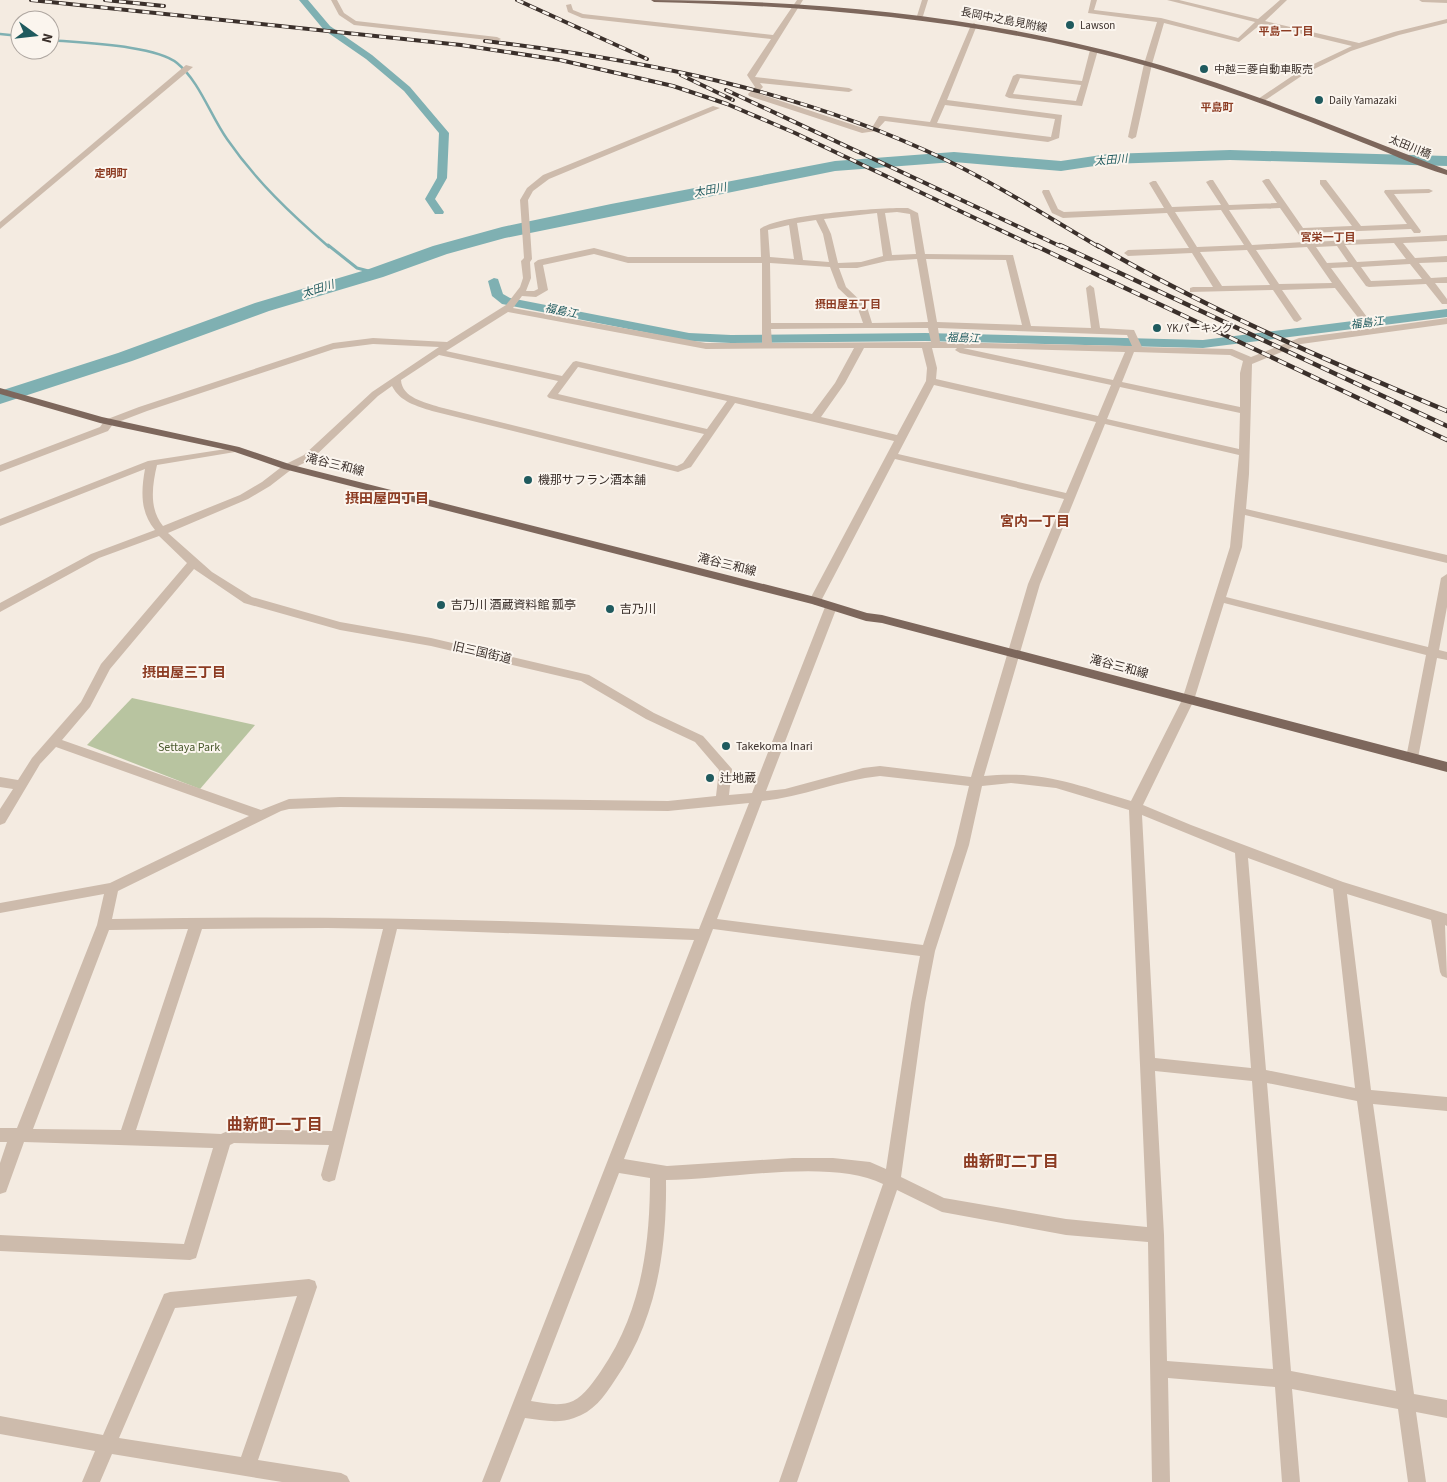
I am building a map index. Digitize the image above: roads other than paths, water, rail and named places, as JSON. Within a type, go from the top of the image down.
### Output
[{"type":"main road","name":"長岡中之島見附線","points":[[654,0],[799,2],[920,16],[974,25],[1094,50],[1148,64],[1261,100],[1366,141]]},
{"type":"main road","name":"太田川橋","points":[[1366,141],[1447,173]]},
{"type":"main road","name":"滝谷三和線","points":[[0,391],[109,422],[235,450],[288,467],[814,601],[1447,767]]},
{"type":"street","points":[[334,0],[341,14],[354,23],[497,39]]},
{"type":"street","points":[[920,16],[925,0]]},
{"type":"street","points":[[1094,0],[1090,12],[1161,20],[1239,40],[1284,0]]},
{"type":"street","points":[[1170,0],[1358,45]]},
{"type":"street","points":[[1422,0],[1447,2]]},
{"type":"street","points":[[799,2],[751,75],[759,87],[752,94],[866,131],[878,127],[882,118],[1048,140],[1055,138],[1060,118],[942,102]]},
{"type":"street","points":[[569,6],[570,11],[582,16],[777,38]]},
{"type":"street","points":[[1132,137],[1148,64],[1161,20]]},
{"type":"street","points":[[1261,100],[1293,76],[1358,45],[1404,30],[1447,21]]},
{"type":"street","points":[[934,124],[974,25]]},
{"type":"street","points":[[1084,83],[1018,76],[1010,96],[1079,104],[1094,50]]},
{"type":"street","points":[[1,224],[189,67]]},
{"type":"street","points":[[753,80],[849,90]]},
{"type":"street","points":[[0,608],[94,556],[162,531],[244,497],[266,484],[288,467],[308,457],[339,429],[359,407],[396,379],[508,308],[520,295],[527,278],[526,261],[528,259],[524,204],[530,190],[546,177],[716,108]]},
{"type":"street","points":[[1266,181],[1281,205],[1372,330]]},
{"type":"street","points":[[1210,182],[1297,320]]},
{"type":"street","points":[[1323,182],[1358,228]]},
{"type":"street","points":[[1153,183],[1219,289]]},
{"type":"street","points":[[1423,239],[1388,192],[1429,191]]},
{"type":"street","points":[[1046,192],[1055,211],[1063,215],[1281,205]]},
{"type":"street","points":[[768,337],[764,229],[775,224],[881,211],[908,210],[914,213],[933,327],[931,381],[814,601]]},
{"type":"street","points":[[881,211],[888,258]]},
{"type":"street","points":[[819,218],[830,237],[839,284],[866,310],[868,326]]},
{"type":"street","points":[[793,222],[799,262]]},
{"type":"street","points":[[1301,231],[1413,226]]},
{"type":"street","points":[[1128,253],[1447,238]]},
{"type":"street","points":[[1396,240],[1445,302]]},
{"type":"street","points":[[1339,243],[1369,284],[1447,280]]},
{"type":"street","points":[[520,295],[536,294],[543,290],[538,264],[594,251],[628,260],[766,260],[859,265],[888,258],[922,256],[1010,257],[1027,328]]},
{"type":"street","points":[[1325,266],[1447,260]]},
{"type":"street","points":[[1193,290],[1338,285]]},
{"type":"street","points":[[1090,288],[1095,307],[1092,315],[1096,331]]},
{"type":"street","points":[[508,308],[694,344],[868,326],[1027,328],[1131,332],[1134,336],[1135,348],[1116,383],[1034,584],[976,782],[962,845],[928,951],[918,1003],[892,1179],[788,1482]]},
{"type":"street","points":[[1161,1482],[1156,1235],[1135,807],[1188,700],[1236,547],[1242,511],[1245,369],[1250,360],[1299,341],[1447,321]]},
{"type":"street","points":[[768,337],[861,346],[933,344],[1232,352],[1250,360]]},
{"type":"street","points":[[0,469],[104,429],[109,422],[235,377],[339,344],[388,341],[449,345]]},
{"type":"street","points":[[933,344],[1244,411]]},
{"type":"street","points":[[815,418],[840,383],[861,346]]},
{"type":"street","points":[[437,352],[565,380]]},
{"type":"street","points":[[710,432],[552,396],[576,364],[899,439]]},
{"type":"street","points":[[396,379],[396,386],[403,394],[436,409],[674,468],[687,465],[733,399]]},
{"type":"street","points":[[931,381],[1244,453]]},
{"type":"street","points":[[0,523],[152,464],[207,452],[235,450]]},
{"type":"street","points":[[891,455],[1069,497]]},
{"type":"street","name":"旧三国街道","points":[[152,464],[148,482],[148,505],[151,516],[162,531],[193,564],[248,600],[340,626],[431,642],[585,678],[650,716],[699,739],[726,769],[722,789],[723,800]]},
{"type":"street","points":[[1242,511],[1447,559]]},
{"type":"street","points":[[0,820],[20,785],[53,740],[86,704],[105,667],[114,655],[193,564]]},
{"type":"street","points":[[1412,758],[1447,578]]},
{"type":"street","points":[[1221,599],[1447,656]]},
{"type":"street","points":[[491,1482],[831,607]]},
{"type":"street","points":[[53,740],[162,781],[262,815]]},
{"type":"street","points":[[0,908],[81,892],[112,888],[262,815],[289,804],[321,802],[668,806],[802,791],[856,774],[880,771],[976,782],[1011,778],[1045,781],[1135,807],[1186,829],[1339,886],[1442,919],[1447,972]]},
{"type":"street","points":[[0,782],[20,785]]},
{"type":"street","points":[[1241,848],[1258,1075],[1285,1380],[1291,1482]]},
{"type":"street","points":[[1339,886],[1364,1096],[1417,1482]]},
{"type":"street","points":[[0,1187],[104,925],[112,888]]},
{"type":"street","points":[[104,925],[197,923],[391,924],[705,929],[928,951]]},
{"type":"street","points":[[126,1136],[197,923]]},
{"type":"street","points":[[330,1175],[337,1138],[350,1097],[391,924]]},
{"type":"street","points":[[1147,1064],[1258,1075],[1364,1096],[1447,1104]]},
{"type":"street","points":[[0,1135],[126,1136],[223,1141],[232,1136],[337,1138]]},
{"type":"street","points":[[0,1243],[190,1252],[223,1141]]},
{"type":"street","points":[[614,1166],[658,1172],[833,1165],[870,1169],[942,1205],[1066,1226],[1156,1235]]},
{"type":"street","points":[[520,1408],[556,1412],[574,1410],[593,1396],[610,1374],[638,1321],[651,1276],[659,1209],[658,1172]]},
{"type":"street","points":[[91,1482],[170,1300],[309,1287],[246,1468]]},
{"type":"street","points":[[1160,1368],[1285,1380],[1447,1409]]},
{"type":"street","points":[[0,1426],[246,1468],[341,1482]]},
{"type":"waterway","name":"福島江","points":[[303,0],[327,28],[369,57],[407,89],[444,133],[445,146],[442,178],[430,199],[439,212]]},
{"type":"waterway","points":[[0,34],[10,35]]},
{"type":"waterway","points":[[60,41],[152,52],[177,63],[192,80],[221,130],[250,169],[288,209],[329,247]]},
{"type":"waterway","name":"太田川","points":[[0,398],[125,357],[262,307],[376,273],[440,250],[502,233],[835,166],[954,157],[1061,166],[1108,159],[1230,155],[1447,161]]},
{"type":"waterway","points":[[328,245],[357,268],[376,273]]},
{"type":"waterway","name":"福島江","points":[[494,281],[498,296],[506,301],[689,337],[731,339],[925,337],[1203,344],[1447,313]]},
{"type":"railway","points":[[31,0],[461,45],[560,60],[673,86],[727,104],[795,133],[1036,247]]},
{"type":"railway","points":[[105,0],[164,6]]},
{"type":"railway","points":[[517,0],[647,59]]},
{"type":"railway","points":[[485,41],[661,68],[777,96],[833,114],[889,135],[944,159],[1023,202],[1099,247]]},
{"type":"railway","points":[[681,75],[733,100]]},
{"type":"railway","points":[[726,90],[1062,247]]},
{"type":"railway","points":[[1034,245],[1447,440]]},
{"type":"railway","points":[[1060,245],[1447,426]]},
{"type":"railway","points":[[1097,245],[1139,269],[1269,334],[1447,411]]},
{"type":"place","name":"Lawson","points":[[1070,25]]},
{"type":"place","name":"中越三菱自動車販売","points":[[1204,69]]},
{"type":"place","name":"Daily Yamazaki","points":[[1319,100]]},
{"type":"place","name":"YKパーキング","points":[[1157,328]]},
{"type":"place","name":"機那サフラン酒本舗","points":[[528,480]]},
{"type":"place","name":"吉乃川 酒蔵資料館 瓢亭","points":[[441,605]]},
{"type":"place","name":"吉乃川","points":[[610,609]]},
{"type":"place","name":"Takekoma Inari","points":[[726,746]]},
{"type":"place","name":"辻地蔵","points":[[710,778]]},
{"type":"district","name":"平島一丁目","points":[[1286,31]]},
{"type":"district","name":"平島町","points":[[1217,107]]},
{"type":"district","name":"定明町","points":[[111,173]]},
{"type":"district","name":"宮栄一丁目","points":[[1328,237]]},
{"type":"district","name":"摂田屋五丁目","points":[[848,304]]},
{"type":"district","name":"摂田屋四丁目","points":[[387,499]]},
{"type":"district","name":"宮内一丁目","points":[[1035,522]]},
{"type":"district","name":"摂田屋三丁目","points":[[184,673]]},
{"type":"district","name":"曲新町一丁目","points":[[275,1125]]},
{"type":"district","name":"曲新町二丁目","points":[[1011,1162]]},
{"type":"park label","name":"Settaya Park","points":[[189,747]]}]
